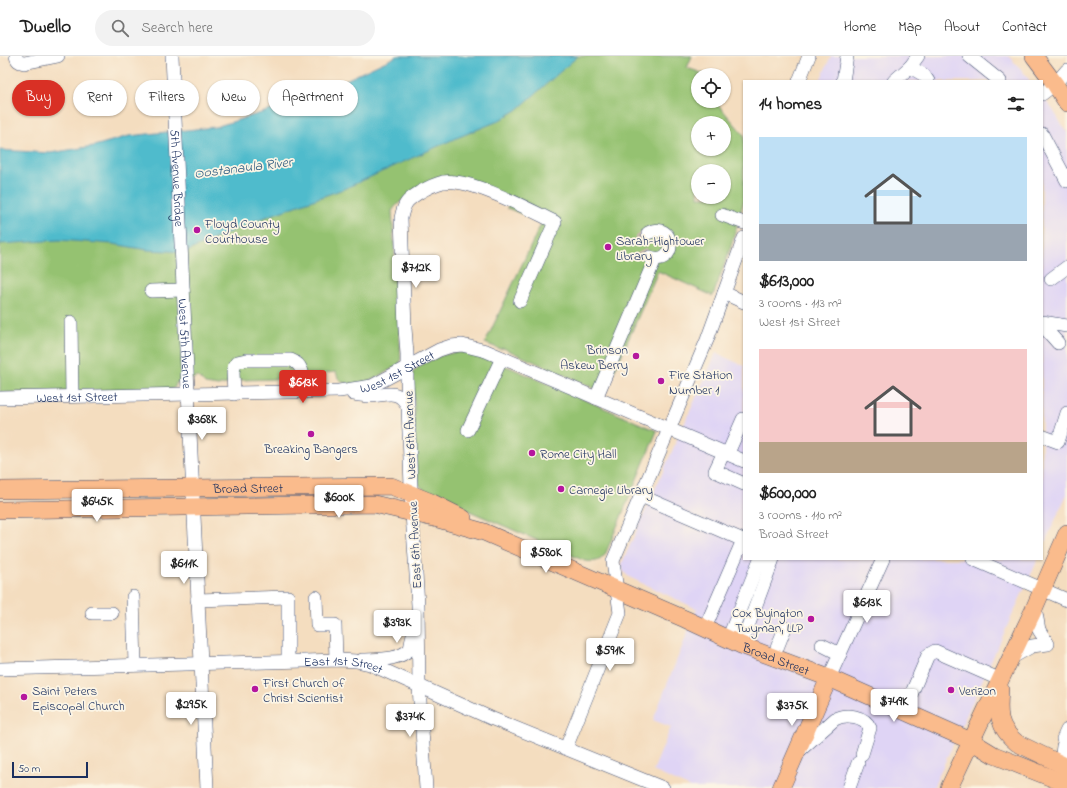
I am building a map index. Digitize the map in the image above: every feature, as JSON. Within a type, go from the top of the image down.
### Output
[{"type":"main road","points":[[1038,57],[1049,89],[1067,103]]},
{"type":"main road","name":"Broad Street","points":[[0,490],[391,486],[454,513],[484,532]]},
{"type":"main road","name":"Broad Street","points":[[0,510],[374,504],[438,519],[484,532],[734,642],[829,678],[971,740],[994,755],[1067,784]]},
{"type":"main road","points":[[949,788],[1043,590],[1067,533]]},
{"type":"main road","points":[[781,788],[829,678]]},
{"type":"main road","points":[[1001,680],[998,711],[1004,730],[1010,738],[1017,743],[1066,767]]},
{"type":"street","points":[[16,56],[16,59],[24,63],[58,56]]},
{"type":"street","name":"5th Avenue Bridge","points":[[172,56],[182,271]]},
{"type":"street","points":[[799,80],[809,56]]},
{"type":"street","points":[[843,80],[847,56]]},
{"type":"street","points":[[895,80],[910,67],[918,56]]},
{"type":"street","points":[[969,56],[999,80]]},
{"type":"street","points":[[910,67],[924,75],[927,80]]},
{"type":"street","points":[[1049,89],[1067,70]]},
{"type":"street","points":[[1043,136],[1066,178]]},
{"type":"street","name":"West 6th Avenue","points":[[412,494],[401,218],[406,201],[434,185],[443,182],[455,182],[482,189],[555,222],[520,301]]},
{"type":"street","points":[[722,215],[743,223]]},
{"type":"street","points":[[596,398],[653,258],[662,258],[668,252],[670,246],[670,241],[667,235],[661,231],[655,230],[648,233]]},
{"type":"street","points":[[566,748],[620,613],[613,560],[707,340],[743,241]]},
{"type":"street","points":[[1051,279],[1067,267]]},
{"type":"street","name":"West 5th Avenue","points":[[182,271],[207,788]]},
{"type":"street","points":[[152,291],[183,290]]},
{"type":"street","points":[[724,293],[743,302]]},
{"type":"street","points":[[71,322],[72,396]]},
{"type":"street","points":[[1043,324],[1067,326]]},
{"type":"street","points":[[1043,325],[1058,342]]},
{"type":"street","name":"West 1st Street","points":[[0,398],[339,391],[372,386],[439,350],[451,346],[462,345],[474,347],[502,358],[743,460]]},
{"type":"street","points":[[468,430],[502,358]]},
{"type":"street","points":[[234,394],[234,367],[237,362],[246,360],[294,361],[302,368],[304,392]]},
{"type":"street","points":[[339,391],[367,396],[391,394],[399,395],[408,407]]},
{"type":"street","points":[[743,418],[715,471],[743,484]]},
{"type":"street","points":[[1043,436],[1058,442],[1066,418]]},
{"type":"street","name":"East 6th Avenue","points":[[412,494],[418,605],[419,687],[426,788]]},
{"type":"street","points":[[641,496],[743,539]]},
{"type":"street","points":[[705,628],[743,541]]},
{"type":"street","points":[[734,642],[760,560]]},
{"type":"street","points":[[734,642],[773,560]]},
{"type":"street","points":[[829,678],[883,560]]},
{"type":"street","points":[[975,560],[1067,600]]},
{"type":"street","points":[[133,597],[136,665]]},
{"type":"street","points":[[197,600],[288,597],[288,661]]},
{"type":"street","points":[[316,597],[317,625],[335,625],[336,660]]},
{"type":"street","points":[[356,661],[397,657],[403,655],[410,649],[418,605]]},
{"type":"street","points":[[1011,658],[1032,646],[1048,644],[1039,630],[1035,607]]},
{"type":"street","points":[[92,613],[112,613]]},
{"type":"street","points":[[773,658],[785,628]]},
{"type":"street","points":[[822,645],[840,654]]},
{"type":"street","points":[[904,711],[928,655],[931,652],[940,652],[1001,680]]},
{"type":"street","name":"East 1st Street","points":[[0,669],[288,661],[356,661],[370,664],[493,719],[663,788]]},
{"type":"street","points":[[796,753],[835,719],[849,716],[864,721],[870,728],[860,759],[848,788]]},
{"type":"street","points":[[1044,756],[1054,750],[1063,740]]},
{"type":"street","points":[[1063,740],[1062,754],[1066,767]]},
{"type":"shaded area","points":[[831,56],[1008,56],[1029,80],[820,80]]},
{"type":"shaded area","points":[[1043,97],[1053,110],[1067,133],[1067,494],[1043,547]]},
{"type":"shaded area","points":[[716,353],[743,366],[743,560],[1038,560],[933,788],[691,788],[653,771],[671,727],[653,720],[697,609],[629,577],[623,571],[622,563]]},
{"type":"green space","name":"Floyd County Courthouse","points":[[506,56],[692,56],[687,68],[691,69],[691,108],[721,108],[728,116],[691,116],[691,156],[731,156],[731,120],[743,134],[743,204],[731,246],[713,296],[658,271],[605,393],[503,348],[500,349],[485,343],[542,222],[507,208],[510,201],[456,178],[430,187],[404,199],[392,211],[401,360],[399,365],[370,381],[350,384],[342,382],[338,378],[336,372],[326,373],[324,377],[317,380],[311,378],[241,380],[218,386],[205,384],[198,377],[176,383],[175,387],[172,389],[0,393],[0,194],[286,116],[358,116],[358,96]]},
{"type":"green space","name":"Rome City Hall","points":[[461,352],[473,353],[511,368],[657,431],[605,555],[601,559],[585,561],[428,493],[419,485],[416,471],[413,372],[423,364],[435,358]]},
{"type":"water","name":"Oostanaula River","points":[[397,56],[578,56],[517,110],[496,122],[454,139],[346,188],[249,223],[186,252],[148,250],[113,244],[59,240],[0,244],[0,150],[50,153],[94,146],[129,136],[215,127],[251,116],[260,116],[260,113],[268,111],[268,116],[358,116],[358,80],[346,80]]},
{"type":"tunnel","points":[[648,233],[645,236],[642,246],[644,252],[650,257]]},
{"type":"place","name":"Floyd County Courthouse","points":[[197,230]]},
{"type":"place","name":"Sarah-Hightower Library","points":[[608,247]]},
{"type":"place","name":"Brinson Askew Berry","points":[[636,356]]},
{"type":"place","name":"Fire Station Number 1","points":[[661,381]]},
{"type":"place","name":"Breaking Bangers","points":[[311,434]]},
{"type":"place","name":"Rome City Hall","points":[[532,453]]},
{"type":"place","name":"Carnegie Library","points":[[561,489]]},
{"type":"place","name":"Cox Byington Twyman, LLP","points":[[811,619]]},
{"type":"place","name":"First Church of Christ Scientist","points":[[255,689]]},
{"type":"place","name":"Verizon","points":[[951,690]]},
{"type":"place","name":"Saint Peters Episcopal Church","points":[[24,697]]}]
